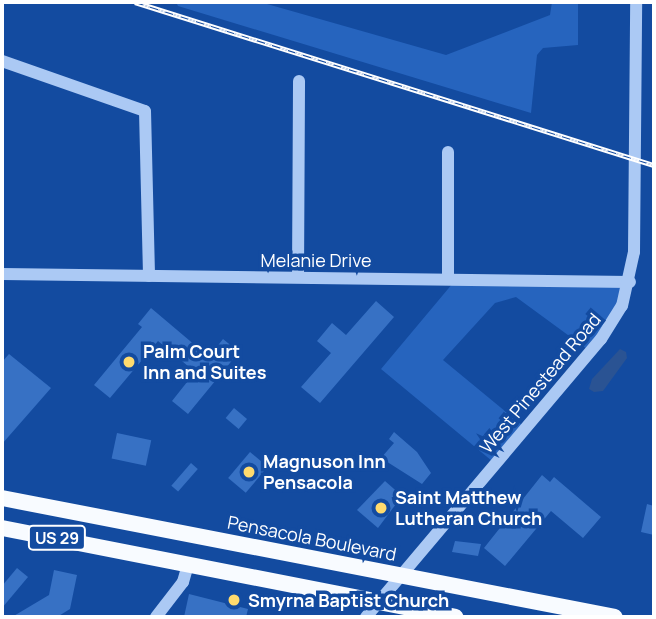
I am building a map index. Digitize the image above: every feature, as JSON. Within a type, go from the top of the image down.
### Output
[{"type":"main road","name":"Pensacola Boulevard","points":[[2,498],[615,617]]},
{"type":"main road","points":[[113,549],[119,520]]},
{"type":"main road","name":"US 29","points":[[2,528],[455,617]]},
{"type":"main road","points":[[230,572],[237,542]]},
{"type":"street","name":"West Pinestead Road","points":[[366,617],[601,339],[617,316],[630,282],[636,2]]},
{"type":"street","points":[[2,64],[145,111],[149,276]]},
{"type":"street","points":[[298,277],[299,81]]},
{"type":"street","points":[[448,152],[448,278]]},
{"type":"street","name":"Melanie Drive","points":[[2,274],[630,282]]},
{"type":"street","points":[[156,617],[184,582],[188,564]]},
{"type":"shaded area","points":[[176,2],[260,2],[446,55],[550,15],[552,2],[578,2],[578,45],[543,48],[537,55],[531,113],[178,6]]},
{"type":"shaded area","points":[[453,283],[624,285],[613,314],[587,349],[516,297],[495,303],[443,360],[522,425],[492,461],[381,369]]},
{"type":"shaded area","points":[[620,349],[626,352],[627,358],[603,391],[594,392],[589,389],[592,379]]},
{"type":"building","points":[[376,301],[394,317],[320,403],[301,387],[331,353],[317,341],[332,323],[346,335]]},
{"type":"building","points":[[151,308],[209,357],[223,339],[239,352],[188,414],[172,401],[195,372],[158,341],[110,398],[94,385],[142,327],[138,324]]},
{"type":"building","points":[[9,354],[51,388],[2,444],[2,362]]},
{"type":"building","points":[[234,408],[247,419],[239,429],[226,418]]},
{"type":"building","points":[[394,432],[417,452],[431,473],[422,484],[381,458],[394,443],[389,439]]},
{"type":"building","points":[[117,433],[151,440],[146,466],[112,458]]},
{"type":"building","points":[[250,452],[268,467],[246,493],[228,478]]},
{"type":"building","points":[[191,463],[198,469],[178,492],[171,486]]},
{"type":"building","points":[[542,475],[550,482],[554,477],[601,517],[583,538],[551,511],[505,566],[484,548]]},
{"type":"building","points":[[385,481],[402,496],[378,528],[357,510]]},
{"type":"building","points":[[647,504],[654,506],[654,535],[641,532]]},
{"type":"building","points":[[455,541],[481,544],[478,556],[452,552]]},
{"type":"building","points":[[17,568],[28,577],[2,608],[2,586]]},
{"type":"building","points":[[54,570],[77,575],[70,609],[57,617],[12,617],[49,595]]},
{"type":"building","points":[[189,594],[248,609],[246,617],[184,617]]},
{"type":"railway","points":[[135,2],[654,165]]},
{"type":"place","name":"Palm Court Inn and Suites","points":[[129,362]]},
{"type":"place","name":"Magnuson Inn Pensacola","points":[[249,472]]},
{"type":"place","name":"Saint Matthew Lutheran Church","points":[[381,508]]},
{"type":"place","name":"Smyrna Baptist Church","points":[[234,600]]}]
